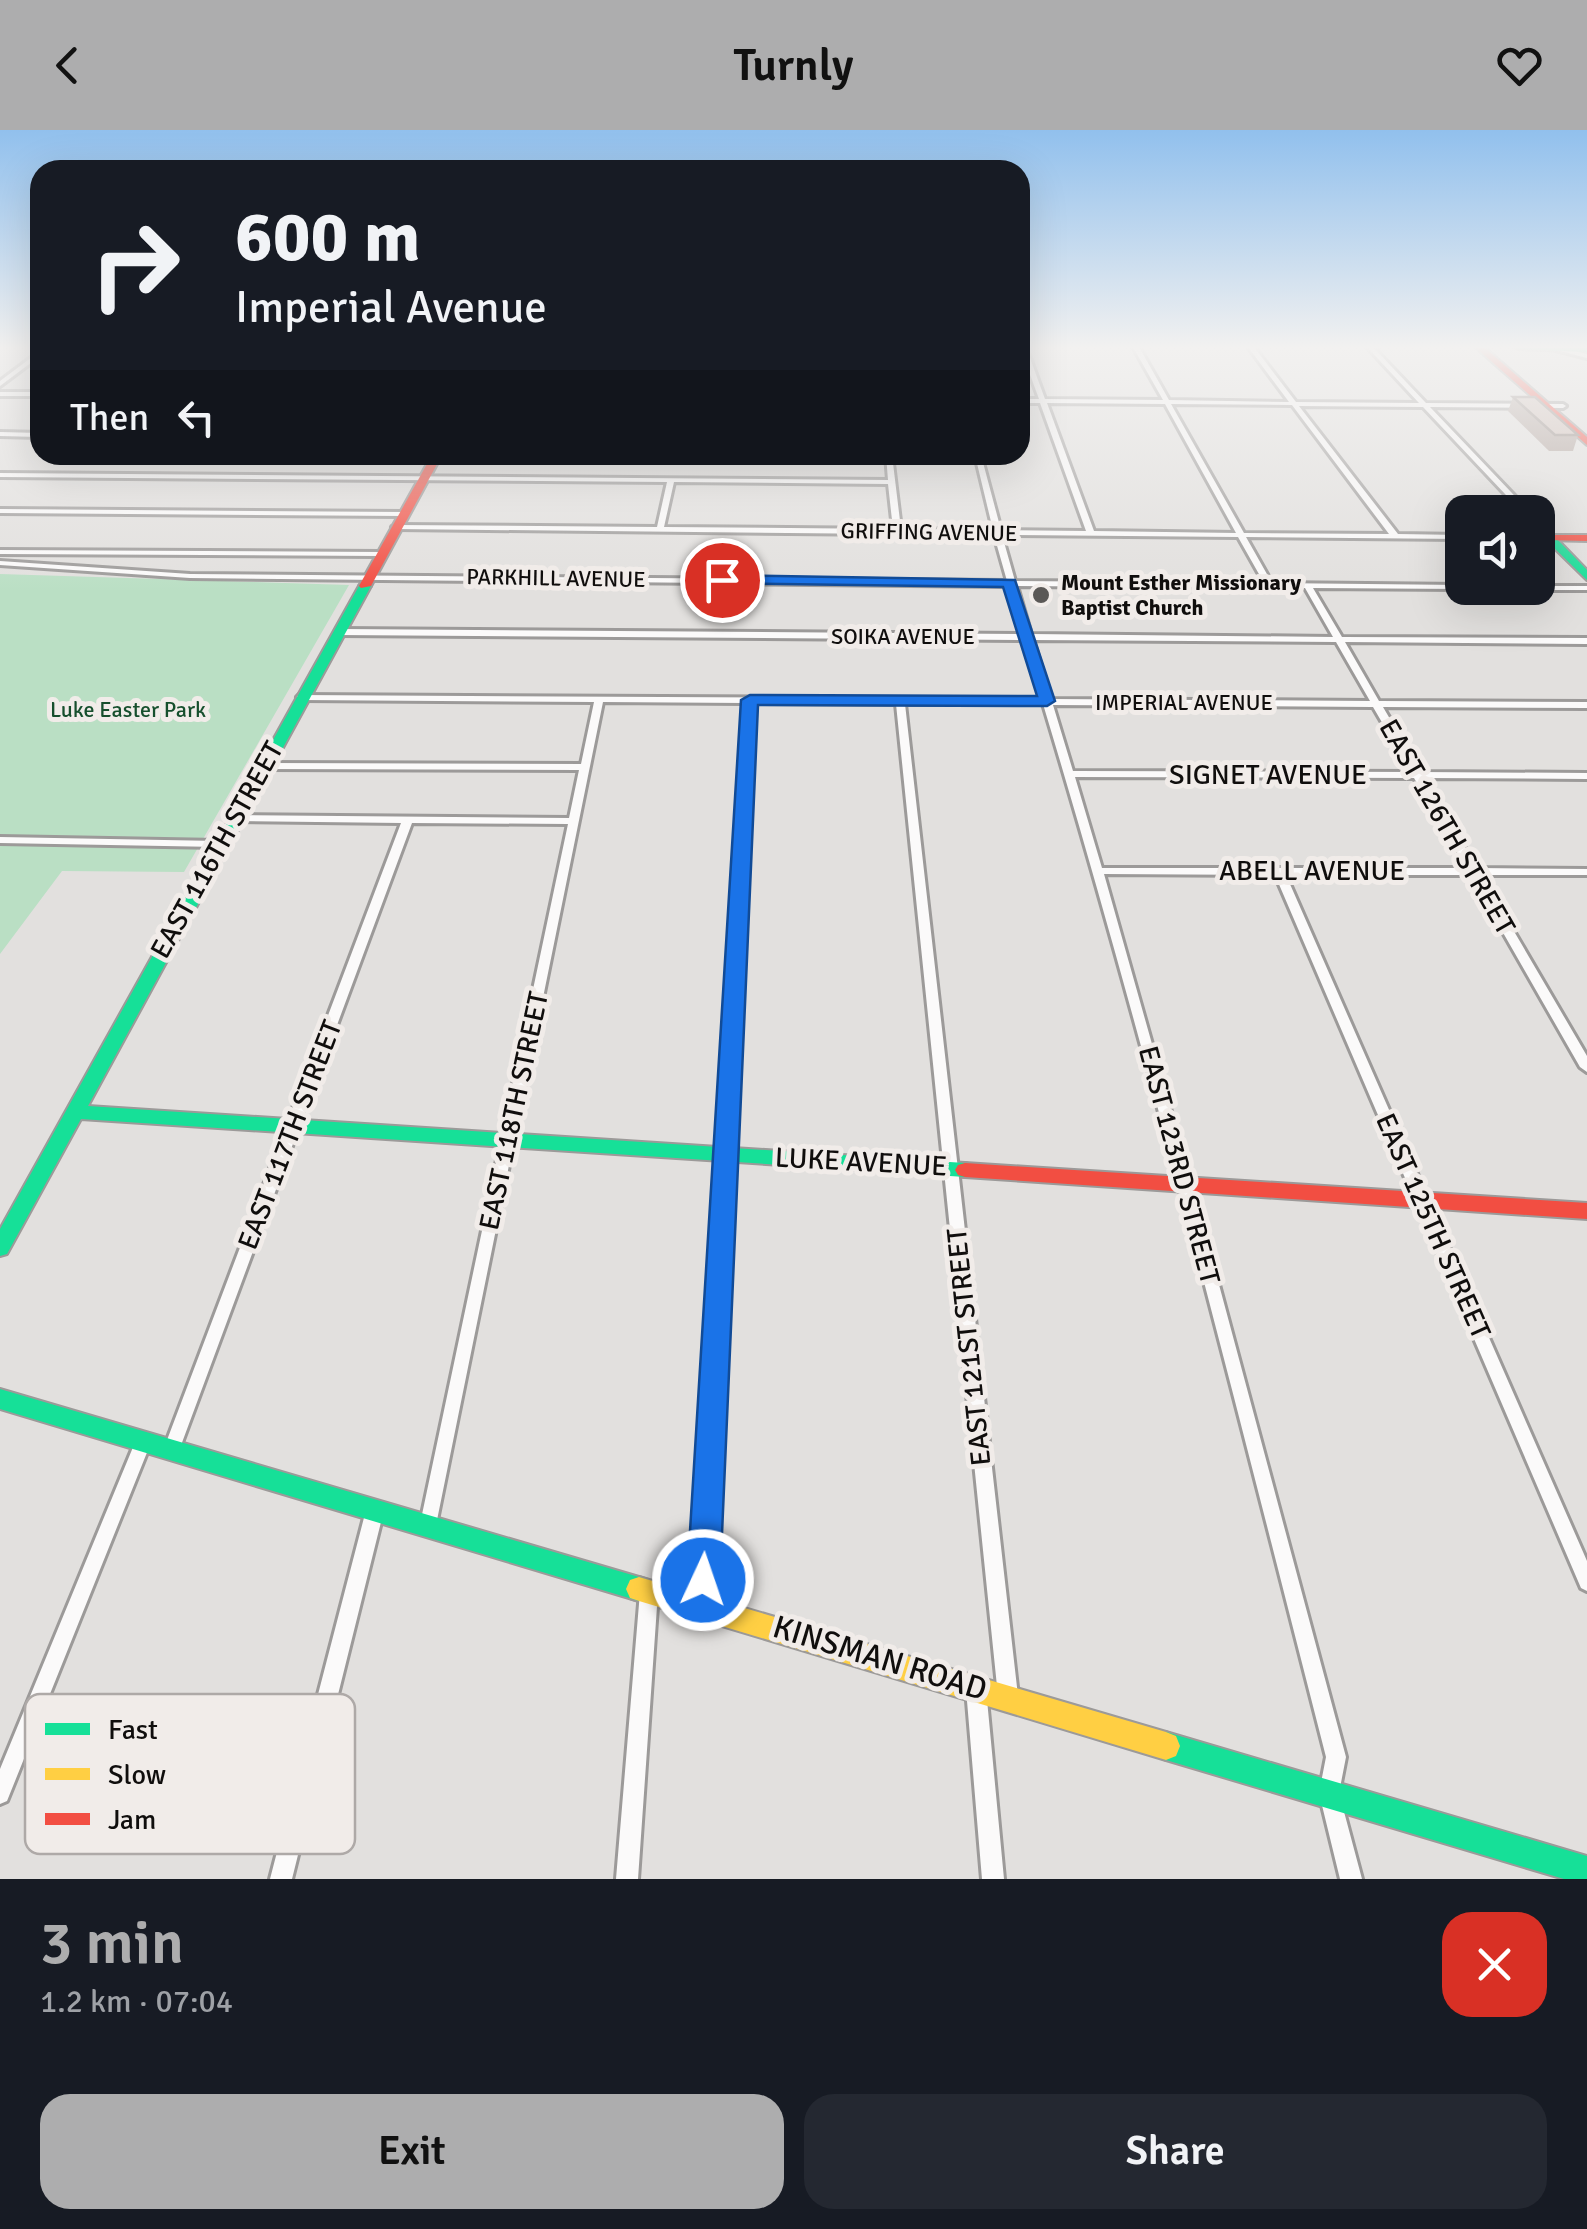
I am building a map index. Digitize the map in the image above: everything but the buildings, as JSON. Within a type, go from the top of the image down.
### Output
[{"type":"main road","name":"EAST 116TH STREET","points":[[0,1248],[219,844],[432,465]]},
{"type":"main road","points":[[1555,534],[1587,538]]},
{"type":"main road","points":[[1555,546],[1587,578]]},
{"type":"main road","name":"LUKE AVENUE","points":[[74,1112],[1587,1211]]},
{"type":"main road","name":"KINSMAN ROAD","points":[[0,1398],[1587,1871]]},
{"type":"street","points":[[1054,429],[1091,533]]},
{"type":"street","points":[[1182,429],[1269,586]]},
{"type":"street","points":[[1313,429],[1394,536]]},
{"type":"street","points":[[1447,429],[1510,495]]},
{"type":"street","points":[[0,434],[30,435]]},
{"type":"street","points":[[890,465],[897,531]]},
{"type":"street","name":"EAST 123RD STREET","points":[[980,465],[1009,583],[1098,871],[1186,1184],[1336,1757],[1329,1793],[1351,1879]]},
{"type":"street","points":[[0,475],[891,482]]},
{"type":"street","points":[[660,530],[671,480]]},
{"type":"street","name":"GRIFFING AVENUE","points":[[0,511],[660,530],[1445,537]]},
{"type":"street","points":[[0,552],[381,554]]},
{"type":"street","name":"PARKHILL AVENUE","points":[[0,563],[148,574],[1445,587]]},
{"type":"street","name":"EAST 126TH STREET","points":[[1308,586],[1587,1067]]},
{"type":"street","points":[[1555,588],[1587,588]]},
{"type":"street","name":"SOIKA AVENUE","points":[[339,632],[1587,641]]},
{"type":"street","name":"IMPERIAL AVENUE","points":[[302,697],[1587,705]]},
{"type":"street","name":"EAST 118TH STREET","points":[[429,1524],[599,699]]},
{"type":"street","points":[[702,1605],[750,700]]},
{"type":"street","name":"EAST 121ST STREET","points":[[900,700],[1008,1696]]},
{"type":"street","points":[[264,766],[586,767]]},
{"type":"street","name":"SIGNET AVENUE","points":[[1069,774],[1587,776]]},
{"type":"street","points":[[234,818],[574,820]]},
{"type":"street","name":"EAST 117TH STREET","points":[[172,1448],[407,820]]},
{"type":"street","points":[[0,840],[219,844]]},
{"type":"street","name":"ABELL AVENUE","points":[[1098,871],[1587,872]]},
{"type":"street","name":"EAST 125TH STREET","points":[[1279,871],[1587,1582]]},
{"type":"street","points":[[41,1694],[144,1440]]},
{"type":"street","points":[[328,1694],[375,1510]]},
{"type":"street","points":[[627,1879],[649,1589]]},
{"type":"street","points":[[976,1686],[992,1879]]},
{"type":"street","points":[[0,1794],[25,1733]]},
{"type":"street","points":[[281,1879],[287,1854]]},
{"type":"green space","name":"Luke Easter Park","points":[[0,574],[349,585],[184,872],[62,871],[0,954]]},
{"type":"traffic: fast","points":[[1555,543],[1587,577]]},
{"type":"traffic: fast","points":[[0,1248],[365,586]]},
{"type":"traffic: fast","points":[[74,1112],[965,1170]]},
{"type":"traffic: fast","points":[[0,1399],[639,1589]]},
{"type":"traffic: fast","points":[[1166,1746],[1587,1871]]},
{"type":"traffic: slow","points":[[639,1589],[1166,1746]]},
{"type":"traffic: jam","points":[[1572,429],[1587,442]]},
{"type":"traffic: jam","points":[[365,586],[432,465]]},
{"type":"traffic: jam","points":[[1555,538],[1587,538]]},
{"type":"traffic: jam","points":[[965,1170],[1587,1211]]},
{"type":"place","name":"Mount Esther Missionary Baptist Church","points":[[1041,595]]},
{"type":"route","points":[[703,1580],[750,700],[1047,701],[1009,583],[722,580]]}]
